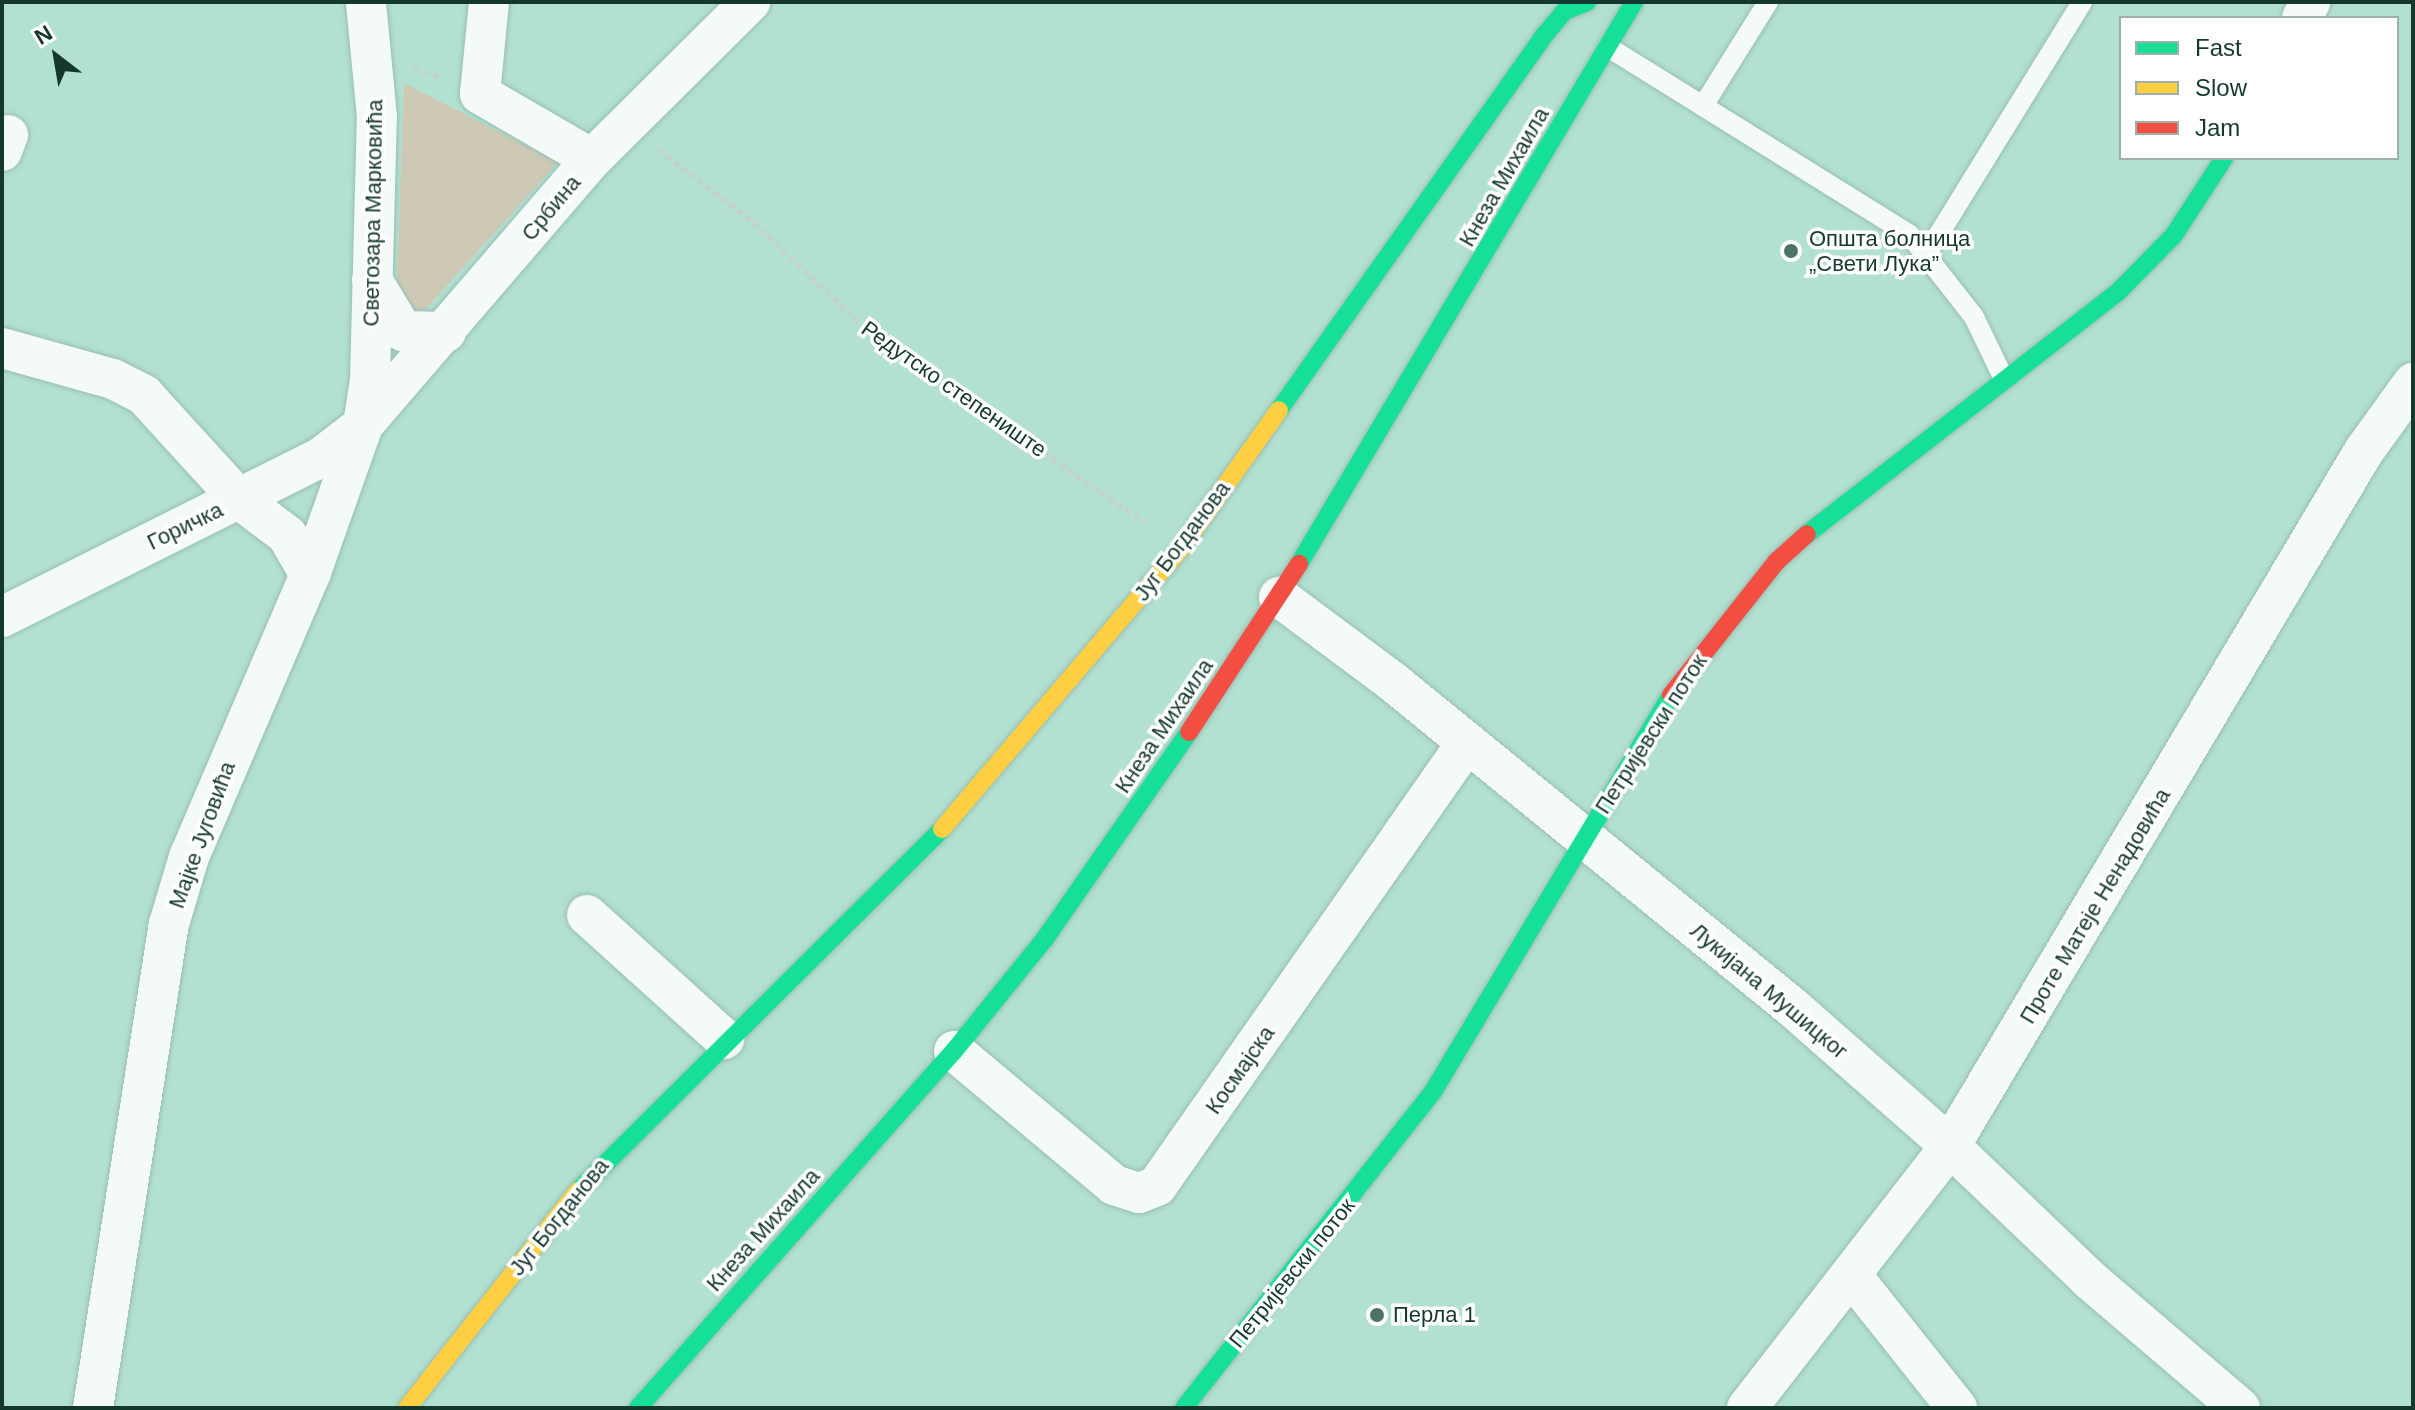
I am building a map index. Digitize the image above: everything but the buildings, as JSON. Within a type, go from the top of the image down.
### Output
[{"type":"street","name":"Светозара Марковића","points":[[363,425],[370,380],[373,55],[366,2]]},
{"type":"street","points":[[489,2],[480,94],[592,159]]},
{"type":"street","name":"Србина","points":[[363,425],[592,159],[750,2]]},
{"type":"street","name":"Југ Богданова","points":[[407,1408],[599,1165],[724,1039],[951,820],[1181,548],[1542,38],[1565,11],[1587,2]]},
{"type":"street","name":"Кнеза Михаила","points":[[638,1408],[954,1051],[1053,928],[1279,597],[1608,47],[1622,5]]},
{"type":"street","name":"Петријевски поток","points":[[1184,1408],[1434,1090],[1677,685],[1777,561],[1838,507],[2003,377],[2074,331],[2119,291],[2174,235],[2223,160]]},
{"type":"street","points":[[371,280],[403,331],[446,332]]},
{"type":"street","points":[[2,348],[113,379],[144,395],[239,499],[287,535],[310,575]]},
{"type":"street","name":"Проте Матеје Ненадовића","points":[[1747,1408],[1950,1146],[2364,451],[2413,383]]},
{"type":"street","name":"Горичка","points":[[3,615],[320,458],[363,425]]},
{"type":"street","name":"Мајке Југовића","points":[[93,1408],[169,924],[189,857],[310,575],[363,425]]},
{"type":"street","name":"Лукијана Мушицког","points":[[1279,597],[1792,1007],[1950,1146],[2090,1280],[2240,1408]]},
{"type":"street","name":"Космајска","points":[[954,1051],[1114,1185],[1139,1193],[1157,1186],[1466,744]]},
{"type":"street","points":[[587,915],[724,1039]]},
{"type":"street","points":[[1852,1276],[1957,1408]]},
{"type":"lane","points":[[1703,106],[1768,2]]},
{"type":"lane","points":[[1926,255],[2082,2]]},
{"type":"lane","points":[[1608,47],[1909,234],[1974,317],[2003,377]]},
{"type":"path","points":[[373,55],[480,94]]},
{"type":"path","name":"Редутско степениште","points":[[627,124],[753,222],[878,340],[1181,548]]},
{"type":"shaded area","points":[[404,83],[558,162],[425,310],[415,310],[397,286]]},
{"type":"traffic: fast","points":[[1279,410],[1542,38],[1565,11],[1587,2]]},
{"type":"traffic: fast","points":[[1299,564],[1634,2]]},
{"type":"traffic: fast","points":[[1807,534],[2119,291],[2174,235],[2223,160]]},
{"type":"traffic: fast","points":[[1184,1408],[1434,1090],[1671,695]]},
{"type":"traffic: fast","points":[[638,1408],[954,1051],[1044,940],[1189,732]]},
{"type":"traffic: fast","points":[[578,1191],[942,829]]},
{"type":"traffic: slow","points":[[942,829],[1181,548],[1279,410]]},
{"type":"traffic: slow","points":[[407,1408],[578,1191]]},
{"type":"traffic: jam","points":[[1671,695],[1777,561],[1807,534]]},
{"type":"traffic: jam","points":[[1189,732],[1299,564]]},
{"type":"place","name":"Општа болница „Свети Лука”","points":[[1791,251]]},
{"type":"place","name":"Перла 1","points":[[1377,1315]]}]
